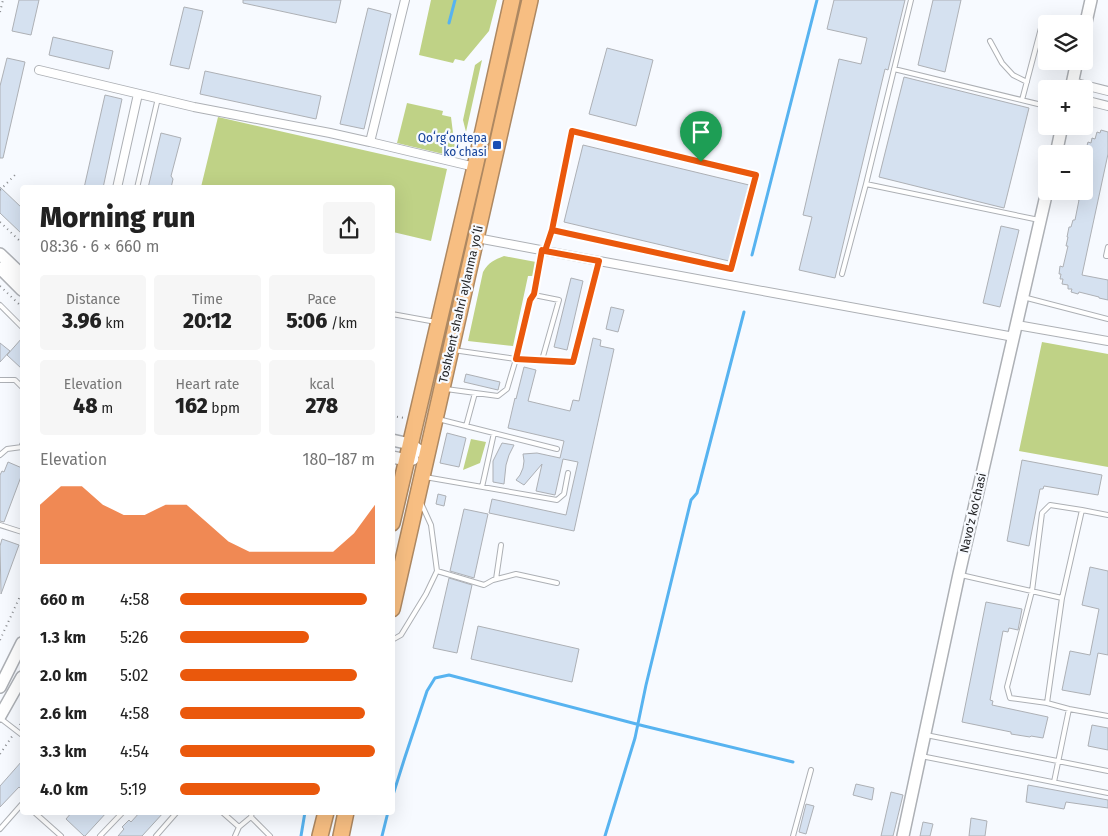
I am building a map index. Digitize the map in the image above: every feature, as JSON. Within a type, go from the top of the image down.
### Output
[{"type":"highway","name":"Toshkent shahri aylanma yoʻli","points":[[395,499],[400,458],[410,444],[512,0]]},
{"type":"highway","name":"Toshkent shahri aylanma yoʻli","points":[[395,596],[530,0]]},
{"type":"highway","points":[[320,836],[325,815]]},
{"type":"highway","points":[[341,836],[345,815]]},
{"type":"street","points":[[370,142],[405,1],[396,0]]},
{"type":"street","points":[[1088,15],[1091,0]]},
{"type":"street","points":[[39,70],[194,107],[330,133],[475,167]]},
{"type":"street","points":[[1093,88],[1108,90]]},
{"type":"street","points":[[118,185],[138,94]]},
{"type":"street","points":[[1093,102],[1108,106]]},
{"type":"street","name":"Navo'z ko'chasi","points":[[903,836],[959,574],[1045,200]]},
{"type":"street","points":[[477,238],[1014,337]]},
{"type":"street","points":[[0,254],[20,273]]},
{"type":"street","points":[[0,268],[20,288]]},
{"type":"street","points":[[1017,325],[1108,341]]},
{"type":"street","points":[[395,441],[410,444],[427,456]]},
{"type":"street","points":[[400,458],[427,456]]},
{"type":"street","points":[[0,687],[20,647]]},
{"type":"street","points":[[0,717],[20,681]]},
{"type":"lane","points":[[842,274],[866,184],[910,0]]},
{"type":"lane","points":[[1022,100],[1038,40]]},
{"type":"lane","points":[[990,41],[1002,63],[1013,76],[1027,82]]},
{"type":"lane","points":[[894,69],[1038,104]]},
{"type":"lane","points":[[138,185],[158,98]]},
{"type":"lane","points":[[442,389],[498,396],[506,389],[516,359],[530,300],[534,294],[543,251],[552,230],[572,131],[756,175],[731,269],[552,230]]},
{"type":"lane","points":[[866,184],[1041,220]]},
{"type":"lane","points":[[1108,247],[1106,256],[1108,256]]},
{"type":"lane","points":[[451,350],[516,359],[573,362],[599,261]]},
{"type":"lane","points":[[534,294],[559,300],[542,360]]},
{"type":"lane","points":[[1023,297],[1108,319]]},
{"type":"lane","points":[[0,304],[20,325]]},
{"type":"lane","points":[[395,315],[439,322]]},
{"type":"lane","points":[[0,380],[15,380],[20,385]]},
{"type":"lane","points":[[466,426],[474,393]]},
{"type":"lane","points":[[436,418],[557,449]]},
{"type":"lane","points":[[482,487],[494,433]]},
{"type":"lane","points":[[0,455],[7,449],[20,447]]},
{"type":"lane","points":[[422,477],[557,500],[564,494],[568,472]]},
{"type":"lane","points":[[395,638],[401,635],[426,594],[437,571],[430,525],[418,497]]},
{"type":"lane","points":[[1108,515],[1050,505],[1042,513],[1032,591],[1007,688],[1010,698],[1047,702],[1069,709],[1108,716]]},
{"type":"lane","points":[[1047,702],[1062,598],[1082,510]]},
{"type":"lane","points":[[0,524],[20,531]]},
{"type":"lane","points":[[496,579],[501,545]]},
{"type":"lane","points":[[437,571],[484,584],[516,574],[557,583]]},
{"type":"lane","points":[[959,574],[1062,598]]},
{"type":"lane","points":[[1054,782],[1069,709]]},
{"type":"lane","points":[[0,717],[20,732]]},
{"type":"lane","points":[[925,734],[1108,771]]},
{"type":"lane","points":[[920,756],[1108,793]]},
{"type":"lane","points":[[793,836],[811,770]]},
{"type":"lane","points":[[0,829],[20,806]]},
{"type":"lane","points":[[37,815],[61,836]]},
{"type":"lane","points":[[100,836],[120,815]]},
{"type":"lane","points":[[156,836],[174,815]]},
{"type":"lane","points":[[225,815],[238,827]]},
{"type":"lane","points":[[235,836],[238,827],[251,815]]},
{"type":"lane","points":[[253,815],[270,836]]},
{"type":"path","points":[[0,12],[3,0]]},
{"type":"path","points":[[0,190],[14,175]]},
{"type":"path","points":[[0,222],[20,242]]},
{"type":"path","points":[[0,286],[20,305]]},
{"type":"path","points":[[0,640],[20,596]]},
{"type":"path","points":[[0,754],[20,724]]},
{"type":"green space","points":[[431,0],[497,0],[489,31],[464,61],[455,59],[453,63],[419,55]]},
{"type":"green space","points":[[482,60],[466,132],[463,120],[475,65]]},
{"type":"green space","points":[[407,103],[443,111],[442,115],[451,117],[456,157],[397,143]]},
{"type":"green space","points":[[218,117],[447,169],[431,241],[395,232],[395,185],[201,185]]},
{"type":"green space","points":[[504,256],[536,262],[534,276],[528,276],[513,346],[468,341],[483,272],[492,262]]},
{"type":"green space","points":[[1042,342],[1108,354],[1108,467],[1019,451]]},
{"type":"green space","points":[[471,439],[486,442],[480,463],[463,470]]},
{"type":"building","points":[[19,0],[39,0],[31,35],[12,31]]},
{"type":"building","points":[[243,0],[341,0],[336,23],[243,3]]},
{"type":"building","points":[[834,0],[905,0],[888,70],[885,69],[835,278],[799,270],[812,217],[803,215],[839,59],[861,64],[867,38],[827,29]]},
{"type":"building","points":[[933,0],[961,0],[945,72],[918,65]]},
{"type":"building","points":[[184,7],[203,11],[189,69],[170,65]]},
{"type":"building","points":[[368,8],[391,14],[364,129],[340,124]]},
{"type":"building","points":[[53,37],[113,51],[109,69],[49,55]]},
{"type":"building","points":[[607,48],[653,60],[636,126],[589,114]]},
{"type":"building","points":[[7,58],[25,62],[3,158],[0,158],[0,86]]},
{"type":"building","points":[[205,71],[321,96],[316,119],[200,94]]},
{"type":"building","points":[[904,77],[1029,108],[1004,208],[879,177]]},
{"type":"building","points":[[105,95],[122,99],[104,185],[85,185]]},
{"type":"building","points":[[1101,130],[1108,132],[1108,154],[1082,275],[1108,280],[1108,300],[1079,292],[1078,294],[1071,292],[1072,289],[1068,289],[1068,285],[1062,284],[1063,279],[1060,279],[1061,274],[1059,274],[1060,266],[1063,267],[1068,246],[1066,246],[1069,227],[1071,227],[1073,220],[1075,220],[1079,200],[1093,200],[1093,145],[1087,145],[1088,142],[1091,143],[1092,138],[1095,139],[1097,132],[1100,133]]},
{"type":"building","points":[[161,133],[181,138],[171,176],[173,179],[172,185],[149,185]]},
{"type":"building","points":[[583,145],[749,185],[729,261],[564,222]]},
{"type":"building","points":[[0,187],[20,206],[20,232],[0,213]]},
{"type":"building","points":[[1001,226],[1019,230],[1000,307],[983,303]]},
{"type":"building","points":[[571,278],[583,281],[567,350],[554,347]]},
{"type":"building","points":[[611,307],[624,310],[618,332],[606,329]]},
{"type":"building","points":[[593,338],[601,340],[600,346],[614,349],[574,531],[489,513],[492,499],[566,515],[578,462],[563,459],[555,495],[536,491],[542,464],[524,485],[516,480],[523,468],[523,454],[537,453],[560,458],[564,441],[508,428],[524,367],[536,370],[528,401],[570,411],[573,400],[579,401]]},
{"type":"building","points":[[20,340],[20,367],[7,355]]},
{"type":"building","points":[[0,343],[10,351],[0,362]]},
{"type":"building","points":[[466,374],[500,382],[498,390],[464,382]]},
{"type":"building","points":[[447,433],[466,438],[459,467],[440,463]]},
{"type":"building","points":[[502,443],[514,445],[506,465],[504,484],[493,482],[493,461]]},
{"type":"building","points":[[1022,460],[1102,475],[1098,495],[1044,486],[1043,489],[1040,489],[1029,546],[1007,541]]},
{"type":"building","points":[[8,462],[20,467],[20,479],[4,522],[0,521],[0,475],[2,471],[4,472]]},
{"type":"building","points":[[438,494],[446,496],[444,506],[436,504]]},
{"type":"building","points":[[464,509],[488,514],[474,578],[450,571]]},
{"type":"building","points":[[2,539],[19,545],[1,594],[0,546]]},
{"type":"building","points":[[1090,567],[1108,571],[1108,655],[1098,653],[1090,695],[1062,690],[1070,651],[1090,655],[1099,609],[1082,605]]},
{"type":"building","points":[[449,578],[472,585],[457,653],[433,648]]},
{"type":"building","points":[[986,602],[1022,609],[1018,630],[1009,628],[1008,632],[1003,631],[990,700],[993,701],[992,705],[1048,717],[1043,738],[1011,734],[1011,732],[962,722]]},
{"type":"building","points":[[478,626],[579,649],[572,682],[471,659]]},
{"type":"building","points":[[1092,725],[1108,728],[1108,750],[1088,746]]},
{"type":"building","points":[[20,763],[20,788],[0,807],[0,786]]},
{"type":"building","points":[[856,784],[874,788],[872,800],[853,795]]},
{"type":"building","points":[[1028,785],[1108,800],[1108,808],[1066,802],[1064,809],[1026,802]]},
{"type":"building","points":[[891,792],[903,795],[893,836],[881,836]]},
{"type":"building","points":[[806,804],[814,806],[806,834],[799,832]]},
{"type":"building","points":[[69,815],[104,815],[85,836],[66,819]]},
{"type":"building","points":[[137,815],[161,815],[142,836],[118,836],[124,829],[122,827],[129,820],[131,822]]},
{"type":"building","points":[[971,818],[987,821],[985,836],[969,836]]},
{"type":"building","points":[[923,822],[933,824],[930,836],[920,836]]},
{"type":"waterway","points":[[449,23],[455,0]]},
{"type":"waterway","points":[[752,255],[817,0]]},
{"type":"waterway","points":[[605,836],[635,738],[691,500],[697,493],[744,312]]},
{"type":"waterway","points":[[395,789],[427,691],[435,678],[449,675],[644,726],[793,762]]},
{"type":"waterway","points":[[301,836],[304,815]]},
{"type":"waterway","points":[[382,836],[387,815]]},
{"type":"place","name":"Qoʻrgʻontepa koʻchasi","points":[[497,145]]},
{"type":"route","points":[[701,162],[572,131],[552,230],[545,251],[542,250],[534,294],[530,300],[516,359],[573,362],[599,261],[545,251],[552,230],[731,269],[756,175],[701,162]]}]
